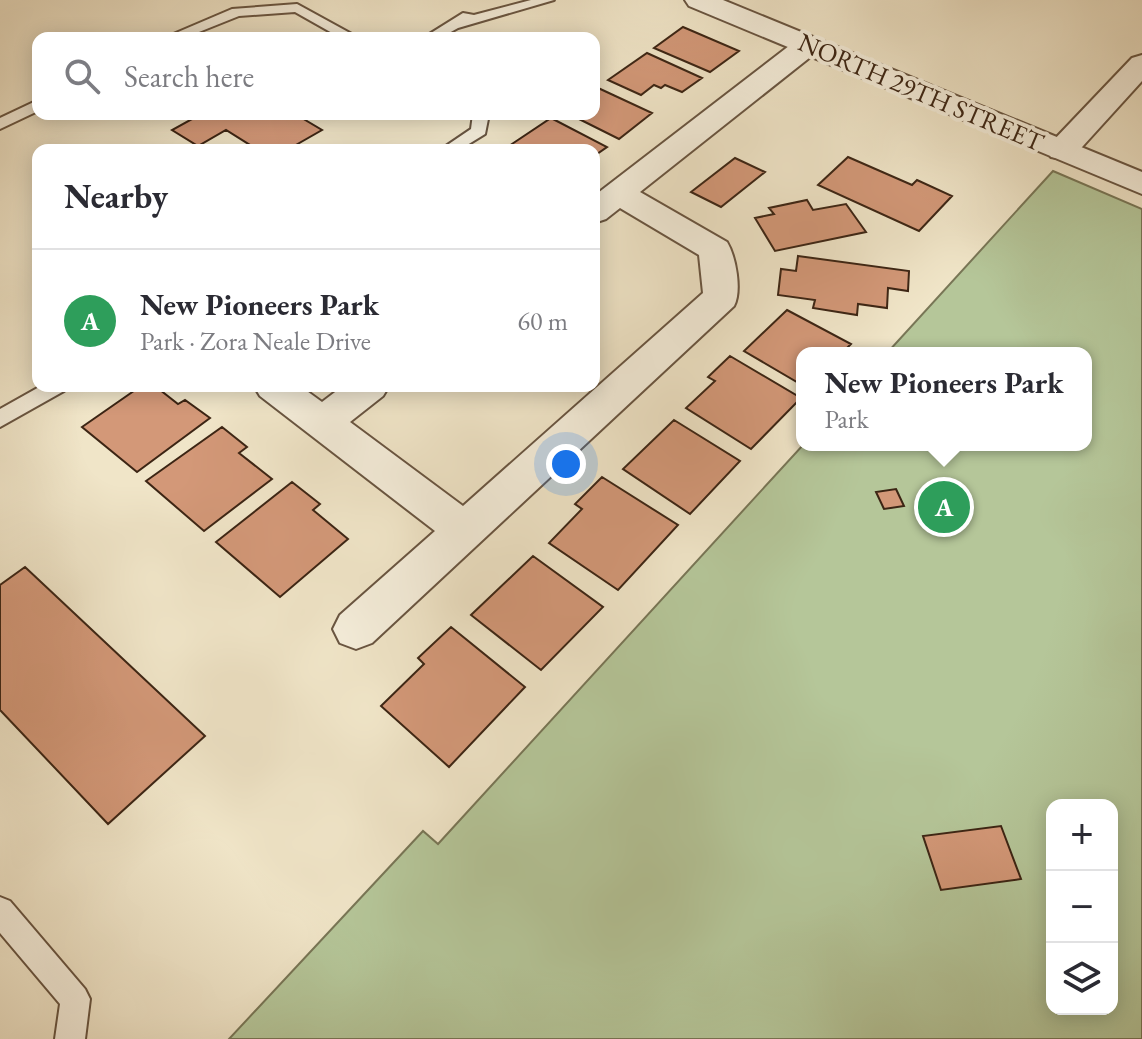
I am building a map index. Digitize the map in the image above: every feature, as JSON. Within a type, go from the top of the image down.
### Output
[{"type":"street","name":"NORTH 29TH STREET","points":[[699,0],[1142,184]]},
{"type":"street","points":[[356,629],[721,297],[715,250],[606,203],[808,45]]},
{"type":"street","points":[[1062,150],[1142,64]]},
{"type":"street","points":[[281,392],[465,530]]},
{"type":"street","points":[[322,423],[362,392]]},
{"type":"lane","points":[[441,32],[497,0]]},
{"type":"lane","points":[[456,24],[547,0]]},
{"type":"lane","points":[[186,32],[237,12],[297,8],[340,32]]},
{"type":"lane","points":[[323,32],[330,27]]},
{"type":"lane","points":[[0,124],[32,108]]},
{"type":"lane","points":[[458,144],[479,131],[480,120]]},
{"type":"lane","points":[[0,419],[47,392]]},
{"type":"lane","points":[[0,911],[75,999],[70,1039]]},
{"type":"green space","points":[[1053,171],[1142,209],[1142,1039],[229,1039],[423,831],[438,844],[798,451],[1092,451],[1092,347],[892,347]]},
{"type":"building","points":[[683,27],[739,51],[710,72],[654,48]]},
{"type":"building","points":[[647,53],[702,78],[682,92],[665,85],[661,88],[654,85],[641,95],[608,80]]},
{"type":"building","points":[[600,89],[652,113],[619,139],[581,120],[600,120]]},
{"type":"building","points":[[190,120],[305,120],[322,130],[298,144],[248,144],[226,130],[202,144],[195,144],[172,130]]},
{"type":"building","points":[[548,120],[555,120],[607,147],[600,152],[600,144],[512,144]]},
{"type":"building","points":[[848,157],[912,185],[917,180],[952,196],[919,231],[818,185]]},
{"type":"building","points":[[735,158],[765,172],[721,207],[691,192]]},
{"type":"building","points":[[807,200],[813,210],[846,204],[866,232],[775,251],[755,218],[774,214],[769,208]]},
{"type":"building","points":[[798,256],[909,271],[908,291],[888,288],[887,308],[858,304],[857,315],[813,308],[815,300],[778,295],[781,269],[796,271]]},
{"type":"building","points":[[787,310],[851,344],[848,347],[796,347],[796,381],[744,351]]},
{"type":"building","points":[[730,356],[796,395],[796,403],[751,449],[686,408],[715,381],[708,377]]},
{"type":"building","points":[[132,392],[163,392],[178,404],[185,400],[210,418],[137,472],[82,427]]},
{"type":"building","points":[[674,420],[740,461],[690,514],[623,469]]},
{"type":"building","points":[[222,427],[247,447],[239,453],[272,479],[204,531],[146,481]]},
{"type":"building","points":[[602,477],[678,525],[618,590],[549,543],[582,509],[575,504]]},
{"type":"building","points":[[292,482],[320,504],[313,510],[348,539],[280,597],[216,542]]},
{"type":"building","points":[[896,489],[904,506],[884,509],[876,492]]},
{"type":"building","points":[[533,556],[603,607],[541,670],[471,615]]},
{"type":"building","points":[[25,567],[205,736],[108,824],[0,710],[0,585]]},
{"type":"building","points":[[451,627],[525,687],[449,767],[381,706],[424,664],[418,658]]},
{"type":"building","points":[[1001,826],[1021,879],[941,890],[923,836]]},
{"type":"place","name":"New Pioneers Park","points":[[944,507]]}]
